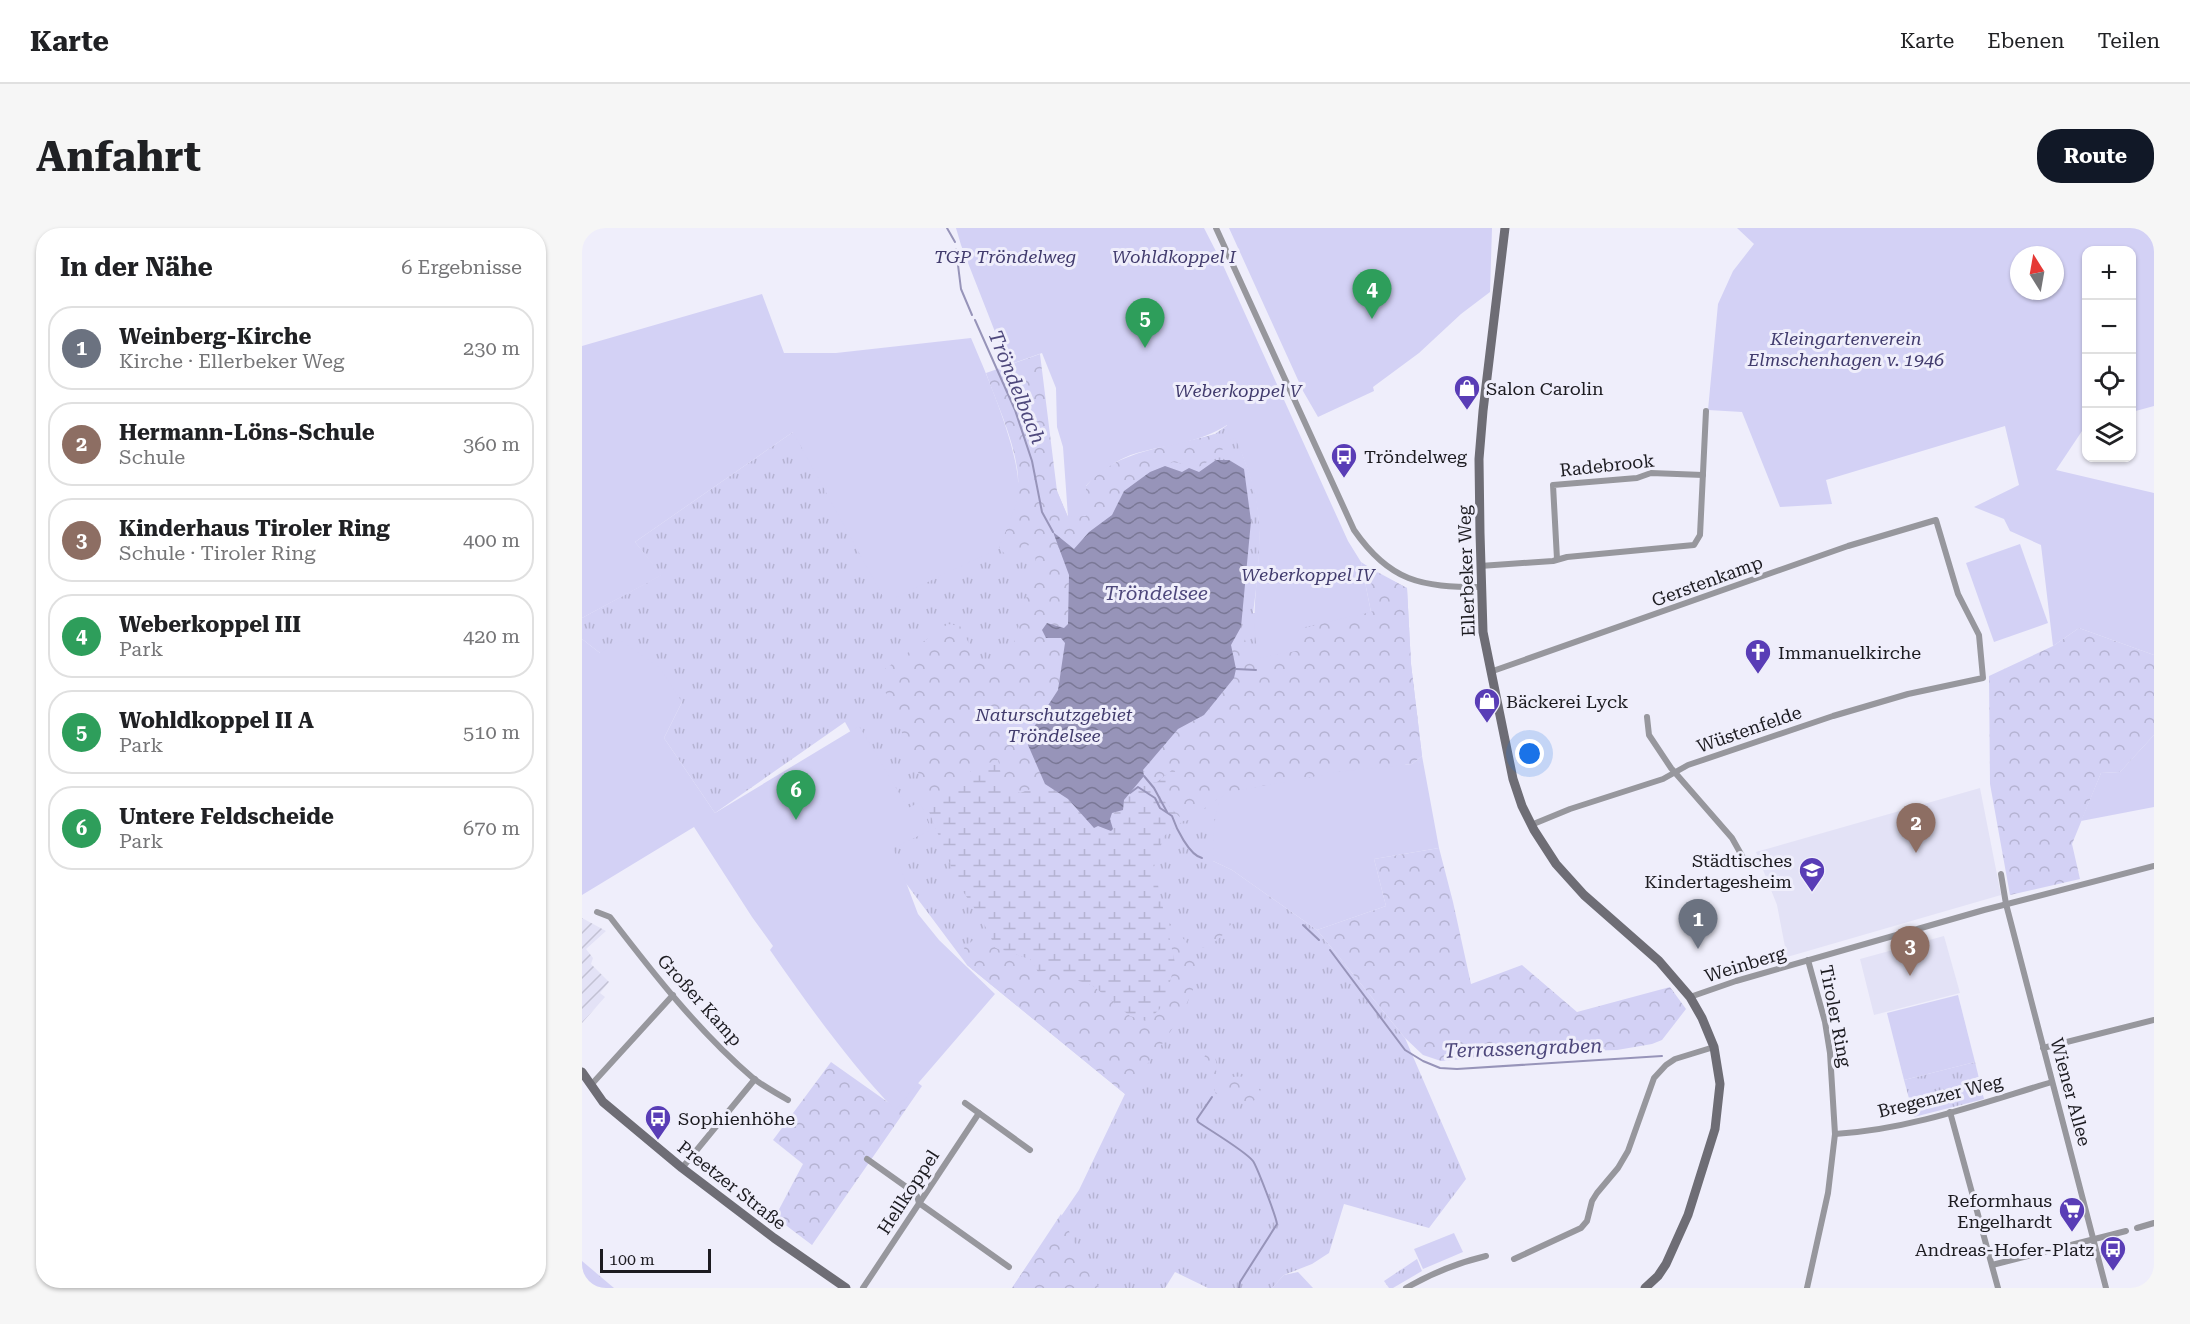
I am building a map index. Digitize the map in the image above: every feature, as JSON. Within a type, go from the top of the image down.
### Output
[{"type":"street","points":[[1216,228],[1354,530],[1364,544],[1388,567],[1418,582],[1447,587],[1481,587]]},
{"type":"street","name":"Ellerbeker Weg","points":[[1505,228],[1493,312],[1479,459],[1480,566],[1483,632],[1513,780],[1531,825],[1556,864],[1584,895],[1659,961],[1690,997],[1714,1047],[1720,1084],[1714,1129],[1688,1215],[1675,1247],[1658,1276],[1646,1288]]},
{"type":"street","points":[[1480,566],[1694,545],[1700,535],[1706,411]]},
{"type":"street","name":"Radebrook","points":[[1557,559],[1553,485],[1637,478],[1652,473],[1703,475]]},
{"type":"street","name":"Gerstenkamp","points":[[1490,672],[1848,546],[1936,520],[1958,594],[1979,634],[1983,678]]},
{"type":"street","name":"Wüstenfelde","points":[[1531,825],[1570,809],[1663,779],[1688,765],[1870,705],[1983,678]]},
{"type":"street","points":[[1647,717],[1649,735],[1671,768],[1732,838],[1746,862]]},
{"type":"street","name":"Tiroler Ring","points":[[1807,1288],[1828,1193],[1835,1134],[1830,1053],[1825,1022],[1808,960],[2006,904],[2154,866]]},
{"type":"street","name":"Wiener Allee","points":[[2001,874],[2006,904],[2105,1288]]},
{"type":"street","name":"Großer Kamp","points":[[597,912],[610,916],[673,995],[722,1049],[755,1079],[788,1100]]},
{"type":"street","name":"Weinberg","points":[[1690,997],[1808,960]]},
{"type":"street","points":[[591,1085],[673,995]]},
{"type":"street","points":[[2043,1048],[2154,1020]]},
{"type":"street","points":[[1514,1259],[1581,1228],[1587,1221],[1592,1201],[1618,1168],[1628,1150],[1654,1078],[1675,1059],[1714,1047]]},
{"type":"street","name":"Preetzer Straße","points":[[582,1072],[603,1102],[682,1168],[774,1238],[846,1288]]},
{"type":"street","points":[[682,1168],[755,1079]]},
{"type":"street","name":"Bregenzer Weg","points":[[1835,1134],[1906,1123],[2052,1082]]},
{"type":"street","points":[[964,1103],[1030,1150]]},
{"type":"street","points":[[1950,1112],[1998,1288]]},
{"type":"street","name":"Hellkoppel","points":[[863,1288],[979,1113]]},
{"type":"street","points":[[867,1159],[912,1191],[919,1203],[1010,1267]]},
{"type":"street","points":[[2137,1228],[2154,1223]]},
{"type":"street","points":[[1992,1265],[2126,1231]]},
{"type":"street","points":[[1406,1288],[1438,1271],[1486,1256]]},
{"type":"shaded area","points":[[1980,788],[2001,895],[1787,957],[1777,905],[1756,852]]},
{"type":"shaded area","points":[[582,918],[606,931],[586,949],[593,958],[591,964],[609,982],[600,993],[605,997],[582,1023]]},
{"type":"shaded area","points":[[1944,936],[1960,993],[1874,1015],[1860,959]]},
{"type":"green space","points":[[956,228],[1204,228],[1348,541],[1361,562],[1371,612],[1301,628],[1301,650],[1259,658],[1255,625],[1259,545],[1257,504],[1244,460],[1235,438],[1230,440],[1227,425],[1206,436],[1131,455],[1110,466],[1086,486],[1086,516],[1068,517],[1063,447],[1057,427],[1056,388],[1042,353],[1008,365]]},
{"type":"green space","points":[[1229,228],[1492,228],[1490,292],[1461,314],[1419,353],[1373,387],[1374,391],[1318,417],[1303,391]]},
{"type":"green space","name":"Kleingartenverein Elmschenhagen v. 1946","points":[[1737,228],[2154,228],[2154,406],[2136,411],[2136,246],[2082,246],[2082,431],[2056,470],[2154,493],[2154,655],[2079,628],[2053,646],[2041,545],[2010,531],[2004,519],[1974,507],[2019,485],[2005,426],[1826,480],[1832,504],[1780,507],[1742,412],[1708,410],[1718,304],[1733,271],[1754,244]]},
{"type":"green space","points":[[762,294],[784,353],[836,353],[971,338],[1002,415],[1018,476],[1015,506],[999,548],[886,602],[793,432],[635,542],[662,575],[582,618],[582,346]]},
{"type":"green space","points":[[1040,354],[1057,491],[1068,517],[1084,489],[1099,473],[1113,464],[1146,451],[1215,434],[1225,447],[1215,457],[1199,467],[1173,462],[1150,472],[1124,491],[1112,515],[1089,532],[1074,549],[1054,533],[1069,575],[1068,624],[1064,628],[1056,625],[1065,643],[1058,690],[1034,727],[1029,745],[1045,784],[1020,793],[1003,784],[998,761],[975,768],[931,804],[878,674],[948,624],[960,626],[979,663],[998,664],[1012,650],[1036,563],[1033,543],[1007,556],[999,548],[1015,505],[1018,476],[1008,431],[986,373]]},
{"type":"green space","name":"Naturschutzgebiet Tröndelsee","points":[[1233,421],[1254,487],[1258,511],[1259,555],[1253,613],[1371,612],[1361,562],[1407,588],[1411,664],[1422,756],[1213,861],[1232,870],[1317,930],[1405,1038],[1466,1179],[1429,1228],[1344,1204],[1329,1253],[1312,1264],[1284,1275],[1272,1288],[1208,1288],[1175,1272],[1165,1288],[1012,1288],[1079,1190],[1125,1094],[967,965],[881,850],[907,833],[845,722],[715,813],[664,738],[682,702],[600,653],[582,639],[582,618],[661,575],[635,542],[793,432],[1057,491],[1068,517],[1085,516],[1188,442],[1215,434]]},
{"type":"green space","points":[[2020,544],[2048,623],[1994,642],[1966,563]]},
{"type":"green space","points":[[1370,568],[1407,588],[1411,664],[1422,756],[1412,764],[1327,773],[1225,793],[1189,820],[1183,821],[1161,797],[1172,770],[1157,782],[1153,782],[1143,770],[1178,729],[1204,715],[1234,678],[1236,669],[1231,645],[1241,627],[1251,659],[1300,650],[1300,629],[1374,611]]},
{"type":"green space","points":[[2079,628],[2154,655],[2154,735],[2120,772],[2101,773],[2072,844],[2080,879],[2010,895],[1990,784],[1989,676],[2053,646]]},
{"type":"green space","points":[[582,639],[600,653],[620,640],[660,668],[682,702],[664,738],[715,813],[859,726],[908,808],[920,802],[931,830],[893,848],[918,914],[939,940],[995,994],[895,1110],[845,1053],[799,992],[770,950],[773,946],[694,827],[582,895]]},
{"type":"green space","points":[[2154,735],[2154,807],[2081,821],[2101,773],[2120,772]]},
{"type":"green space","points":[[1422,756],[1439,848],[1374,859],[1386,906],[1317,930],[1232,870],[1213,861],[1216,815],[1225,793],[1327,773],[1412,764]]},
{"type":"green space","points":[[998,760],[1003,784],[1020,793],[1045,784],[1068,799],[1089,819],[1110,819],[1136,783],[1144,776],[1143,770],[1153,782],[1157,782],[1172,770],[1175,771],[1176,780],[1169,782],[1161,797],[1183,821],[1164,836],[1154,867],[1175,963],[1166,997],[1159,1010],[1146,1021],[1130,1016],[1092,985],[1046,971],[1038,972],[1030,959],[996,948],[982,920],[958,884],[928,809],[976,767]]},
{"type":"green space","points":[[1439,848],[1471,984],[1522,965],[1577,1012],[1670,987],[1686,1009],[1662,1040],[1652,1044],[1617,1050],[1526,1053],[1441,1061],[1423,1055],[1405,1038],[1317,930],[1386,906],[1374,859]]},
{"type":"green space","points":[[1149,888],[1167,920],[1195,955],[1197,975],[1192,992],[1172,1029],[1125,1094],[967,965],[964,948],[972,941],[987,940],[996,948],[1030,959],[1046,971],[1092,985],[1130,1016]]},
{"type":"green space","points":[[1222,916],[1231,924],[1229,928],[1212,943],[1198,948],[1196,942],[1207,938],[1211,924]]},
{"type":"green space","points":[[1958,995],[1975,1062],[1904,1080],[1887,1013]]},
{"type":"green space","points":[[1213,1048],[1216,1071],[1221,1078],[1239,1076],[1246,1078],[1259,1089],[1261,1097],[1244,1102],[1232,1100],[1215,1092],[1212,1069],[1205,1067],[1203,1063],[1206,1051]]},
{"type":"green space","points":[[831,1062],[889,1103],[914,1080],[922,1086],[812,1245],[775,1217],[803,1164],[773,1140]]},
{"type":"green space","points":[[1975,1062],[1984,1099],[1914,1117],[1904,1080]]},
{"type":"green space","points":[[1061,1214],[1090,1276],[1100,1288],[1012,1288]]},
{"type":"green space","points":[[1454,1233],[1463,1252],[1423,1269],[1414,1249]]},
{"type":"green space","points":[[1417,1259],[1422,1271],[1393,1288],[1389,1288],[1384,1281]]},
{"type":"green space","points":[[582,1261],[614,1288],[582,1288]]},
{"type":"green space","points":[[1298,1272],[1313,1288],[1272,1288],[1284,1275]]},
{"type":"water","name":"Tröndelsee","points":[[1216,460],[1229,460],[1244,469],[1251,521],[1241,627],[1231,645],[1236,669],[1234,678],[1204,715],[1178,729],[1143,770],[1144,776],[1124,800],[1123,810],[1112,813],[1110,819],[1113,829],[1111,831],[1098,826],[1094,828],[1068,799],[1045,784],[1028,745],[1027,733],[1034,727],[1058,690],[1065,643],[1061,638],[1046,638],[1042,630],[1047,623],[1064,628],[1068,624],[1069,575],[1053,532],[1074,549],[1089,532],[1112,515],[1124,491],[1150,472],[1165,466],[1182,472],[1189,468],[1199,472]]},
{"type":"waterway","name":"Tröndelbach","points":[[947,228],[955,242]]},
{"type":"waterway","name":"Tröndelbach","points":[[956,249],[961,289],[972,315]]},
{"type":"waterway","name":"Tröndelbach","points":[[975,320],[1015,410],[1032,461],[1042,512],[1053,532]]},
{"type":"waterway","points":[[1236,669],[1256,670]]},
{"type":"waterway","points":[[1144,776],[1154,788],[1167,812]]},
{"type":"waterway","name":"Terrassengraben","points":[[1130,793],[1138,787],[1155,798],[1160,808],[1172,816],[1188,847],[1202,858]]},
{"type":"waterway","name":"Terrassengraben","points":[[1303,925],[1319,940]]},
{"type":"waterway","name":"Terrassengraben","points":[[1330,950],[1405,1050],[1440,1068],[1457,1069],[1662,1056]]},
{"type":"waterway","points":[[1212,1097],[1197,1119],[1198,1122],[1253,1161],[1277,1224],[1240,1282],[1239,1288]]},
{"type":"place","name":"Weberkoppel III","points":[[1372,319]]},
{"type":"place","name":"Wohldkoppel II A","points":[[1145,348]]},
{"type":"place","name":"Salon Carolin","points":[[1467,411]]},
{"type":"place","name":"Tröndelweg","points":[[1344,479]]},
{"type":"place","name":"Immanuelkirche","points":[[1758,675]]},
{"type":"place","name":"Bäckerei Lyck","points":[[1487,724]]},
{"type":"place","name":"Untere Feldscheide","points":[[796,820]]},
{"type":"place","name":"Hermann-Löns-Schule","points":[[1916,853]]},
{"type":"place","name":"Städtisches Kindertagesheim","points":[[1812,893]]},
{"type":"place","name":"Weinberg-Kirche","points":[[1698,949]]},
{"type":"place","name":"Kinderhaus Tiroler Ring","points":[[1910,976]]},
{"type":"place","name":"Sophienhöhe","points":[[658,1141]]},
{"type":"place","name":"Reformhaus Engelhardt","points":[[2072,1233]]},
{"type":"place","name":"Andreas-Hofer-Platz","points":[[2113,1272]]},
{"type":"park label","name":"TGP Tröndelweg","points":[[1005,256]]},
{"type":"park label","name":"Wohldkoppel I","points":[[1174,256]]},
{"type":"park label","name":"Weberkoppel V","points":[[1238,390]]},
{"type":"park label","name":"Weberkoppel IV","points":[[1308,574]]}]
